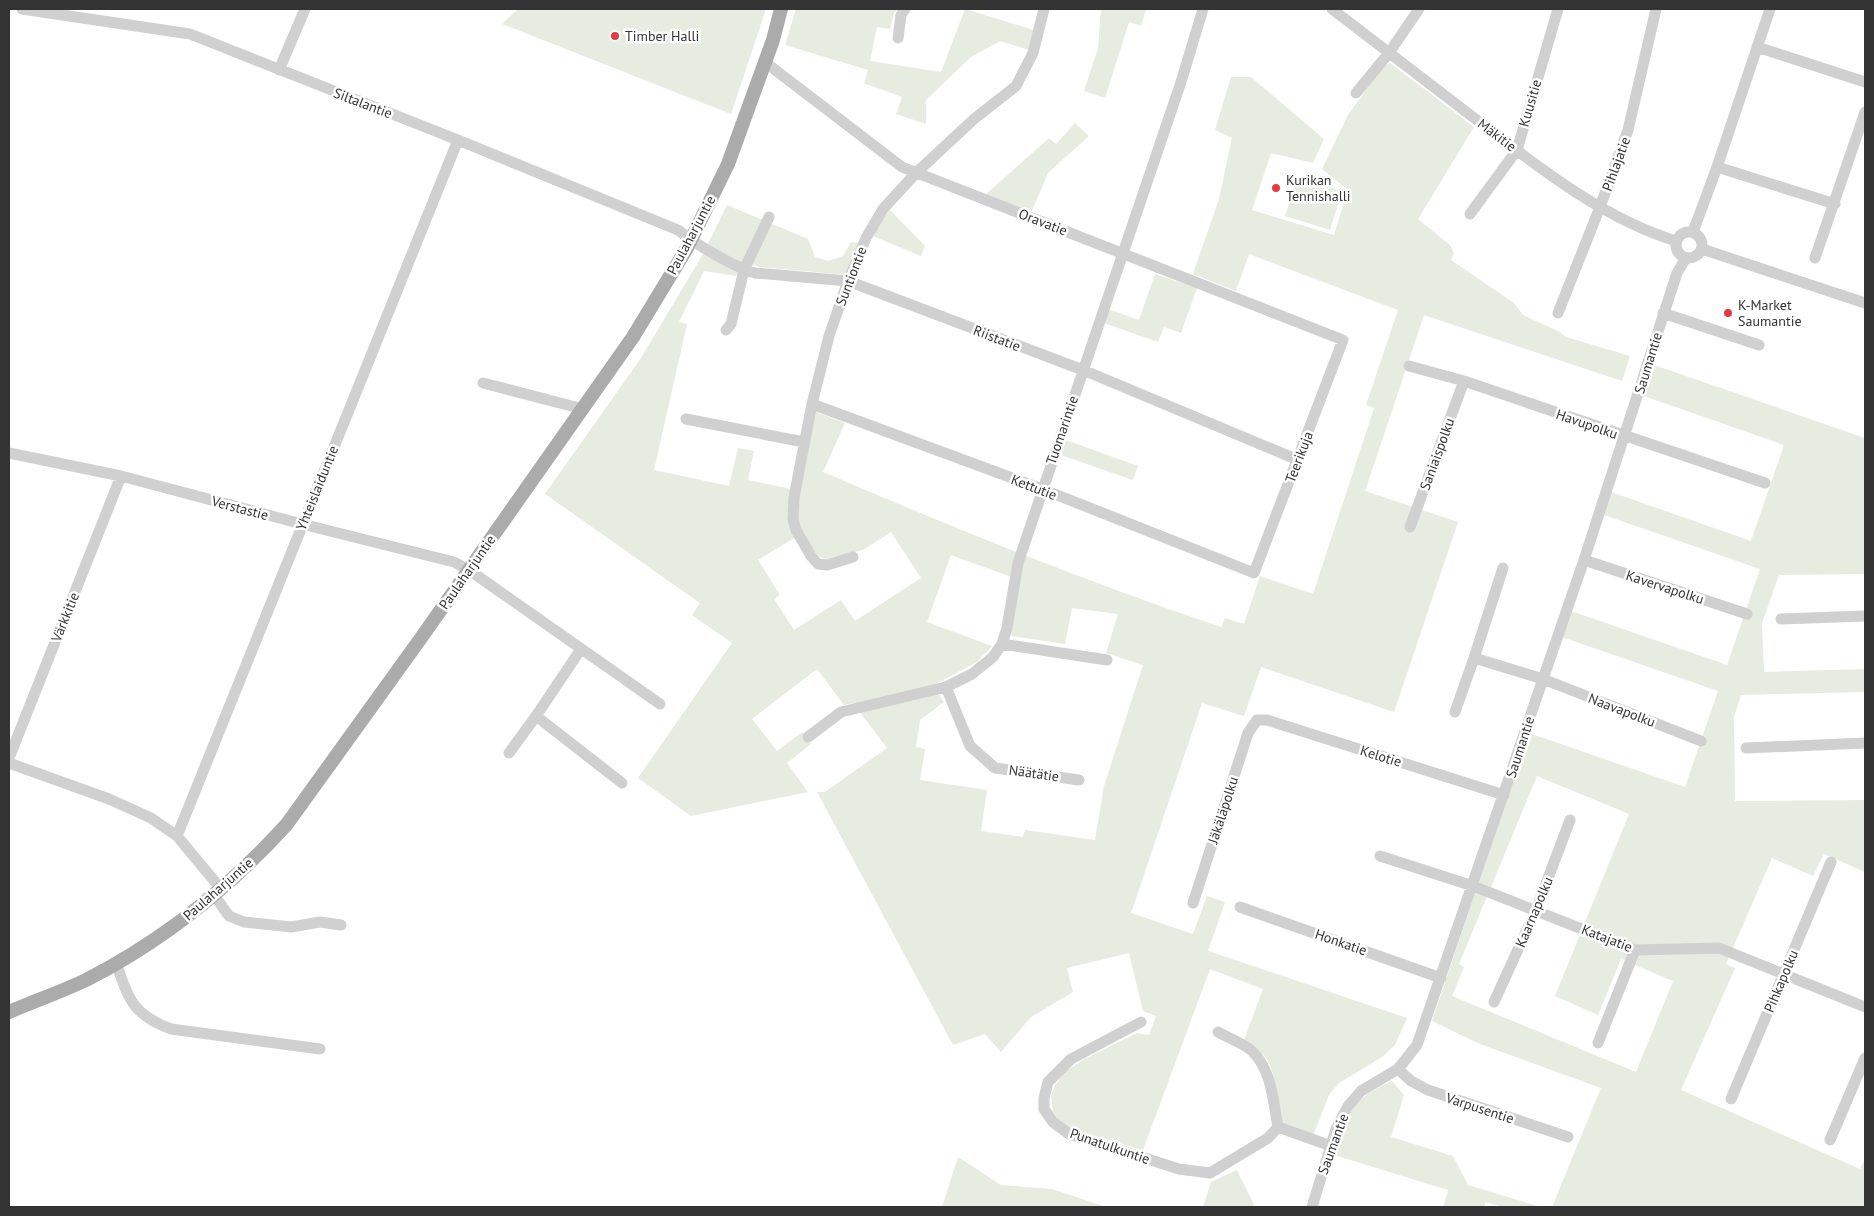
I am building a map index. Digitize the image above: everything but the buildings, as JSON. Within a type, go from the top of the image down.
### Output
[{"type":"main road","name":"Paulaharjuntie","points":[[9,1012],[85,980],[173,928],[217,892],[264,849],[287,824],[421,638],[633,337],[691,240],[728,164],[765,62],[781,9]]},
{"type":"street","name":"Siltalantie","points":[[22,9],[190,34],[458,140],[678,230],[691,240]]},
{"type":"street","points":[[279,70],[305,9]]},
{"type":"street","points":[[898,38],[901,15],[905,9]]},
{"type":"street","name":"Suntiontie","points":[[854,557],[827,565],[818,564],[810,556],[796,530],[793,519],[794,497],[812,404],[829,336],[848,281],[866,238],[883,209],[916,173],[974,119],[1016,86],[1033,53],[1044,9]]},
{"type":"street","name":"Tuomarintie","points":[[808,737],[841,712],[946,688],[972,674],[993,657],[1002,644],[1007,628],[1018,563],[1184,74],[1203,9]]},
{"type":"street","name":"Mäkitie","points":[[1332,9],[1517,150],[1600,207],[1648,230],[1676,240]]},
{"type":"street","points":[[1356,93],[1389,53],[1419,9]]},
{"type":"street","name":"Kuusitie","points":[[1470,214],[1517,150],[1558,9]]},
{"type":"street","name":"Pihlajatie","points":[[1558,313],[1628,130],[1656,9]]},
{"type":"street","points":[[1693,232],[1770,9]]},
{"type":"street","points":[[1757,47],[1865,82]]},
{"type":"street","name":"Oravatie","points":[[765,62],[902,167],[1343,340]]},
{"type":"street","points":[[1815,258],[1865,112]]},
{"type":"street","name":"Yhteislaiduntie","points":[[177,836],[458,140]]},
{"type":"street","points":[[1717,167],[1835,204]]},
{"type":"street","points":[[726,330],[730,324],[744,270],[769,217]]},
{"type":"street","points":[[1693,232],[1701,238],[1702,249],[1695,257],[1686,258],[1677,251],[1676,240],[1683,233],[1693,232]]},
{"type":"street","name":"Riistatie","points":[[691,240],[744,270],[755,273],[848,281],[1083,370],[1298,460]]},
{"type":"street","points":[[1702,249],[1865,303]]},
{"type":"street","name":"Saumantie","points":[[1314,1207],[1336,1129],[1348,1106],[1361,1091],[1398,1069],[1417,1045],[1584,560],[1625,437],[1663,313],[1677,273],[1686,258]]},
{"type":"street","points":[[1663,313],[1759,345]]},
{"type":"street","name":"Teerikuja","points":[[1254,573],[1343,340]]},
{"type":"street","name":"Havupolku","points":[[1409,366],[1464,381],[1765,483]]},
{"type":"street","name":"Saniaispolku","points":[[1410,527],[1464,381]]},
{"type":"street","points":[[484,383],[583,409]]},
{"type":"street","name":"Kettutie","points":[[812,404],[1042,489],[1254,573]]},
{"type":"street","points":[[686,419],[804,442]]},
{"type":"street","name":"Verstastie","points":[[9,453],[121,476],[454,562],[469,570],[660,704]]},
{"type":"street","name":"Värkkitie","points":[[9,758],[121,476]]},
{"type":"street","name":"Kavervapolku","points":[[1584,560],[1747,614]]},
{"type":"street","points":[[1455,712],[1503,568]]},
{"type":"street","points":[[1781,619],[1865,616]]},
{"type":"street","points":[[1002,644],[1107,660]]},
{"type":"street","points":[[509,754],[582,649]]},
{"type":"street","name":"Naavapolku","points":[[1474,658],[1543,679],[1701,742]]},
{"type":"street","name":"Näätätie","points":[[946,688],[970,746],[995,768],[1079,780]]},
{"type":"street","points":[[536,716],[622,783]]},
{"type":"street","name":"Kelotie","points":[[1257,720],[1266,720],[1504,795]]},
{"type":"street","name":"Jäkäläpolku","points":[[1193,903],[1248,733],[1257,720]]},
{"type":"street","points":[[1746,748],[1865,743]]},
{"type":"street","points":[[9,763],[108,798],[151,818],[177,836],[217,892],[229,916],[244,922],[291,927],[320,922],[341,925]]},
{"type":"street","name":"Kaarnapolku","points":[[1494,1002],[1536,910],[1570,820]]},
{"type":"street","name":"Katajatie","points":[[1380,856],[1473,886],[1635,950],[1719,948],[1865,1007]]},
{"type":"street","name":"Pihkapolku","points":[[1731,1100],[1831,862]]},
{"type":"street","name":"Honkatie","points":[[1240,907],[1441,978]]},
{"type":"street","points":[[1598,1043],[1635,950]]},
{"type":"street","points":[[116,963],[130,1000],[141,1014],[154,1022],[171,1029],[320,1049]]},
{"type":"street","name":"Punatulkuntie","points":[[1141,1022],[1071,1059],[1048,1082],[1044,1098],[1044,1109],[1053,1122],[1068,1134],[1179,1168],[1210,1173],[1268,1138],[1278,1127]]},
{"type":"street","points":[[1218,1032],[1251,1050],[1263,1064],[1272,1090],[1278,1127],[1331,1146]]},
{"type":"street","points":[[1830,1140],[1865,1058]]},
{"type":"street","name":"Varpusentie","points":[[1398,1069],[1411,1081],[1428,1090],[1568,1137]]},
{"type":"shaded area","points":[[518,9],[766,9],[731,114],[502,24]]},
{"type":"shaded area","points":[[796,9],[897,9],[890,29],[877,27],[870,61],[941,72],[965,9],[1034,30],[1029,50],[1000,41],[971,57],[926,100],[926,124],[896,114],[902,97],[864,83],[868,70],[785,45]]},
{"type":"shaded area","points":[[1101,9],[1146,9],[1141,26],[1129,22],[1105,98],[1084,91],[1098,48]]},
{"type":"shaded area","points":[[1390,63],[1474,127],[1418,219],[1450,245],[1454,254],[1451,260],[1514,303],[1523,315],[1560,332],[1566,337],[1630,356],[1622,381],[1424,315],[1365,491],[1458,522],[1394,712],[1261,667],[1244,716],[1202,703],[1131,913],[1193,934],[1207,896],[1225,902],[1208,951],[1407,1018],[1395,1045],[1382,1057],[1339,1083],[1329,1095],[1313,1136],[1281,1124],[1271,1067],[1261,1052],[1244,1040],[1263,989],[1210,969],[1143,1150],[1071,1129],[1059,1121],[1053,1111],[1051,1096],[1055,1085],[1065,1072],[1084,1059],[1137,1033],[1149,1035],[1156,1016],[1143,1011],[1129,953],[1067,968],[1073,992],[1031,1017],[1001,1052],[985,1034],[953,1045],[817,792],[825,792],[887,748],[853,703],[844,705],[817,669],[752,719],[777,751],[802,732],[811,744],[787,763],[808,792],[691,816],[638,778],[732,643],[692,615],[700,603],[545,494],[641,358],[703,254],[727,205],[808,239],[815,257],[828,261],[843,256],[851,242],[860,243],[847,275],[760,267],[745,262],[736,276],[704,271],[679,322],[687,324],[654,470],[729,486],[738,448],[754,451],[748,480],[800,491],[816,412],[845,423],[823,472],[971,534],[1120,592],[1221,627],[1225,618],[1244,624],[1260,576],[1313,594],[1374,408],[1366,405],[1398,310],[1249,254],[1236,291],[1193,274],[1219,199],[1232,138],[1215,130],[1231,77],[1251,77],[1324,139],[1313,163],[1271,153],[1252,210],[1334,235],[1348,190],[1322,169],[1348,115],[1382,68]],"holes":[[[804,532],[812,549],[818,556],[826,559],[863,550],[891,532],[921,578],[855,621],[841,600],[794,630],[774,599],[780,595],[758,560]],[[951,555],[1020,580],[1011,636],[1065,644],[1072,608],[1118,614],[1106,653],[1143,665],[1104,786],[1095,840],[1025,830],[1023,837],[981,831],[987,790],[920,780],[925,749],[916,747],[920,720],[944,702],[932,686],[977,662],[992,646],[927,622]]]},
{"type":"shaded area","points":[[1075,123],[1089,136],[1048,173],[1031,213],[985,195],[1049,138],[1056,144]]},
{"type":"shaded area","points":[[1297,177],[1342,191],[1330,230],[1285,216]]},
{"type":"shaded area","points":[[890,210],[925,246],[921,256],[873,236],[879,223]]},
{"type":"shaded area","points":[[1155,274],[1197,288],[1181,333],[1164,327],[1158,342],[1104,323],[1108,309],[1139,320]]},
{"type":"shaded area","points":[[1654,365],[1865,438],[1865,574],[1779,575],[1762,623],[1764,672],[1865,669],[1865,692],[1741,695],[1734,717],[1735,801],[1865,800],[1865,872],[1824,854],[1813,876],[1772,858],[1726,964],[1735,968],[1681,1090],[1860,1169],[1865,1159],[1865,1207],[1552,1207],[1601,1088],[1480,1044],[1432,1021],[1529,733],[1685,787],[1718,691],[1562,637],[1571,611],[1727,665],[1760,569],[1604,515],[1611,492],[1751,541],[1784,445],[1644,396]],"holes":[[[1537,776],[1629,814],[1555,996],[1598,1015],[1621,959],[1673,981],[1636,1072],[1452,996],[1464,967],[1459,964]]]},
{"type":"shaded area","points":[[1063,439],[1138,466],[1133,480],[1058,454]]},
{"type":"shaded area","points":[[1392,1081],[1404,1095],[1391,1137],[1453,1156],[1468,1185],[1541,1207],[1502,1207],[1486,1202],[1484,1207],[1443,1207],[1448,1190],[1334,1155],[1352,1109],[1367,1094]]},
{"type":"shaded area","points":[[958,1157],[1001,1185],[1052,1189],[1106,1207],[942,1207]]},
{"type":"shaded area","points":[[1237,1170],[1255,1207],[1203,1207],[1211,1182]]},
{"type":"place","name":"Timber Halli","points":[[615,36]]},
{"type":"place","name":"Kurikan Tennishalli","points":[[1276,188]]},
{"type":"place","name":"K-Market Saumantie","points":[[1728,313]]}]
